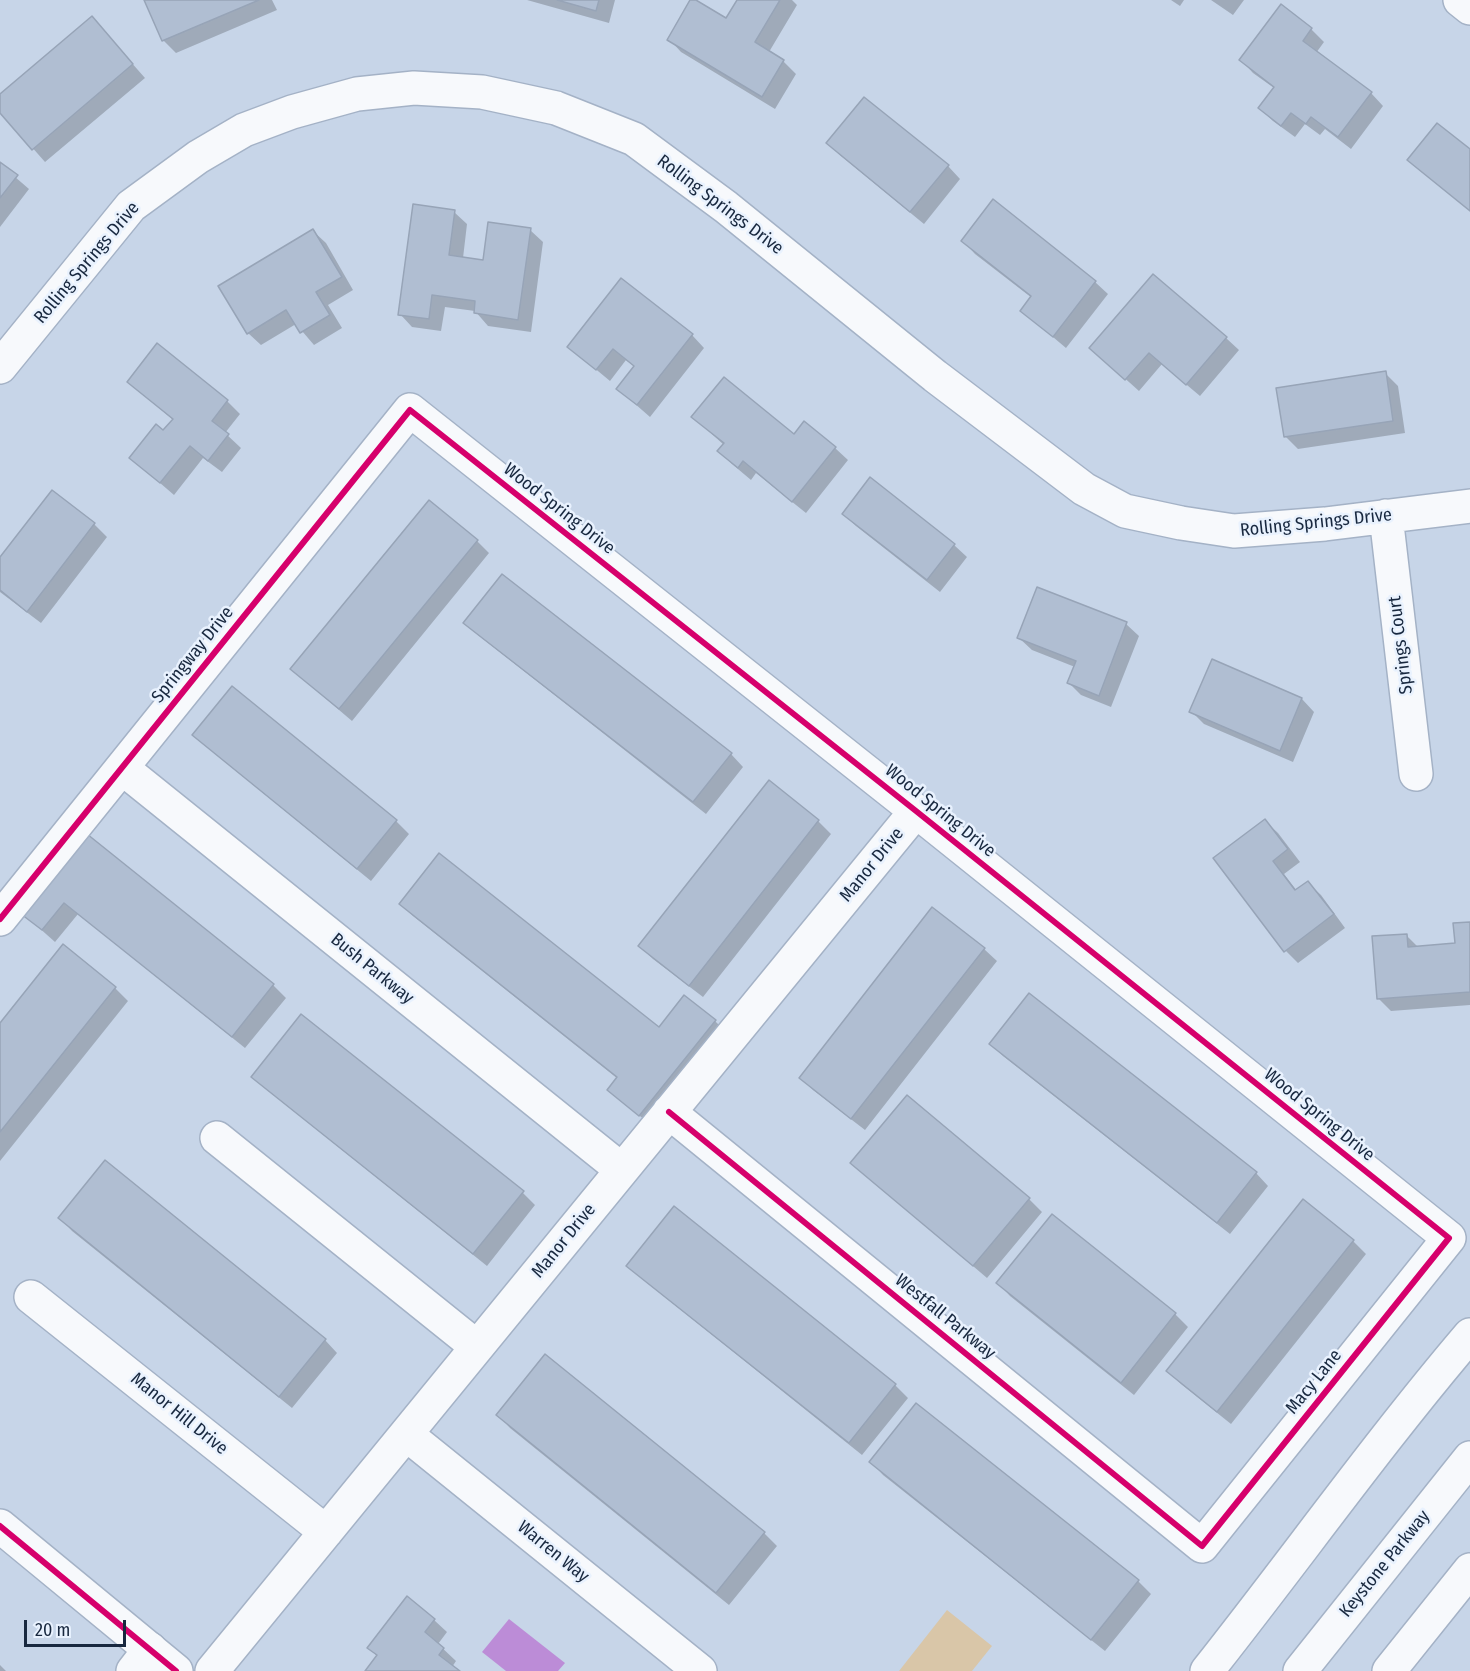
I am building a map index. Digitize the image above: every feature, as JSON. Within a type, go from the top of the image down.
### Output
[{"type":"main road","points":[[1460,0],[1470,8]]},
{"type":"main road","name":"Rolling Springs Drive","points":[[0,368],[131,206],[198,157],[244,130],[292,112],[357,94],[414,88],[482,92],[556,108],[634,139],[726,207],[935,376],[1084,489],[1125,511],[1234,531],[1470,506]]},
{"type":"main road","name":"Springway Drive","points":[[0,919],[410,410]]},
{"type":"main road","name":"Wood Spring Drive","points":[[410,410],[1449,1238]]},
{"type":"main road","name":"Springs Court","points":[[1386,516],[1416,774]]},
{"type":"main road","name":"Bush Parkway","points":[[122,768],[622,1170]]},
{"type":"main road","name":"Manor Drive","points":[[212,1671],[916,811]]},
{"type":"main road","name":"Westfall Parkway","points":[[669,1112],[1202,1546]]},
{"type":"main road","points":[[217,1138],[477,1347]]},
{"type":"main road","name":"Macy Lane","points":[[1202,1546],[1449,1238]]},
{"type":"main road","name":"Manor Hill Drive","points":[[31,1296],[326,1532]]},
{"type":"main road","points":[[1207,1671],[1364,1467],[1470,1335]]},
{"type":"main road","name":"Warren Way","points":[[406,1434],[700,1671]]},
{"type":"main road","name":"Keystone Parkway","points":[[1299,1671],[1470,1458]]},
{"type":"main road","points":[[0,1526],[141,1660],[176,1671]]},
{"type":"main road","points":[[1389,1671],[1470,1570]]},
{"type":"shaded area","points":[[947,1610],[992,1646],[972,1671],[899,1671]]},
{"type":"shaded area","points":[[509,1619],[565,1663],[558,1671],[506,1671],[482,1652]]},
{"type":"building","points":[[144,0],[259,0],[162,41]]},
{"type":"building","points":[[557,0],[599,0],[596,11]]},
{"type":"building","points":[[690,0],[696,0],[726,18],[737,0],[780,0],[755,42],[784,60],[762,97],[667,40]]},
{"type":"building","points":[[1281,4],[1312,28],[1303,41],[1372,92],[1338,137],[1311,117],[1306,124],[1291,113],[1281,126],[1258,108],[1274,87],[1239,60]]},
{"type":"building","points":[[92,16],[133,64],[32,150],[0,113],[0,94]]},
{"type":"building","points":[[864,97],[949,165],[910,212],[826,143]]},
{"type":"building","points":[[1437,123],[1470,149],[1470,211],[1407,160]]},
{"type":"building","points":[[0,162],[18,175],[0,198]]},
{"type":"building","points":[[993,199],[1096,281],[1053,337],[1020,311],[1031,296],[961,241]]},
{"type":"building","points":[[413,204],[455,210],[449,255],[483,260],[488,222],[531,228],[518,320],[474,313],[475,301],[432,295],[429,319],[398,315]]},
{"type":"building","points":[[313,229],[342,277],[316,292],[330,315],[300,333],[286,310],[247,334],[218,286]]},
{"type":"building","points":[[1153,274],[1227,337],[1186,385],[1149,353],[1125,380],[1089,348]]},
{"type":"building","points":[[621,278],[693,334],[637,405],[616,389],[634,366],[613,349],[596,370],[567,347]]},
{"type":"building","points":[[157,343],[228,400],[212,421],[229,434],[208,461],[190,446],[160,483],[129,458],[156,424],[163,430],[173,419],[127,382]]},
{"type":"building","points":[[1386,371],[1393,421],[1284,437],[1276,388]]},
{"type":"building","points":[[724,377],[794,434],[804,421],[836,447],[792,502],[743,461],[738,468],[717,451],[724,443],[691,417]]},
{"type":"building","points":[[870,477],[955,544],[927,580],[842,514]]},
{"type":"building","points":[[52,490],[95,523],[27,612],[0,590],[0,557]]},
{"type":"building","points":[[429,500],[478,540],[339,709],[290,669]]},
{"type":"building","points":[[502,574],[732,753],[693,802],[463,623]]},
{"type":"building","points":[[1037,587],[1127,622],[1099,696],[1067,683],[1076,661],[1017,638]]},
{"type":"building","points":[[1212,659],[1302,698],[1280,751],[1189,712]]},
{"type":"building","points":[[232,686],[397,820],[357,869],[192,735]]},
{"type":"building","points":[[769,780],[819,820],[689,986],[638,946]]},
{"type":"building","points":[[1265,819],[1288,849],[1273,861],[1295,890],[1308,881],[1334,914],[1284,952],[1213,858]]},
{"type":"building","points":[[82,830],[274,984],[232,1037],[64,903],[42,930],[17,911]]},
{"type":"building","points":[[439,853],[659,1027],[684,995],[716,1020],[639,1116],[607,1090],[617,1077],[399,904]]},
{"type":"building","points":[[932,907],[985,948],[851,1119],[799,1078]]},
{"type":"building","points":[[1470,922],[1470,992],[1377,999],[1372,936],[1407,934],[1408,947],[1455,943],[1453,923]]},
{"type":"building","points":[[63,944],[116,987],[0,1132],[0,1023]]},
{"type":"building","points":[[1029,993],[1257,1172],[1217,1223],[989,1044]]},
{"type":"building","points":[[301,1014],[524,1191],[473,1254],[251,1077]]},
{"type":"building","points":[[907,1095],[1030,1198],[973,1266],[850,1163]]},
{"type":"building","points":[[105,1160],[326,1339],[279,1397],[58,1218]]},
{"type":"building","points":[[1303,1199],[1354,1240],[1217,1412],[1166,1371]]},
{"type":"building","points":[[674,1206],[896,1384],[849,1443],[626,1266]]},
{"type":"building","points":[[1052,1214],[1176,1313],[1121,1383],[996,1283]]},
{"type":"building","points":[[545,1354],[765,1532],[716,1593],[496,1415]]},
{"type":"building","points":[[916,1403],[1139,1580],[1091,1640],[869,1462]]},
{"type":"building","points":[[407,1596],[435,1619],[425,1632],[444,1648],[439,1655],[460,1671],[365,1671],[377,1655],[367,1648]]},
{"type":"cycle path","points":[[0,919],[410,410],[1449,1238],[1202,1546],[669,1112]]},
{"type":"cycle path","points":[[0,1526],[176,1671]]}]
